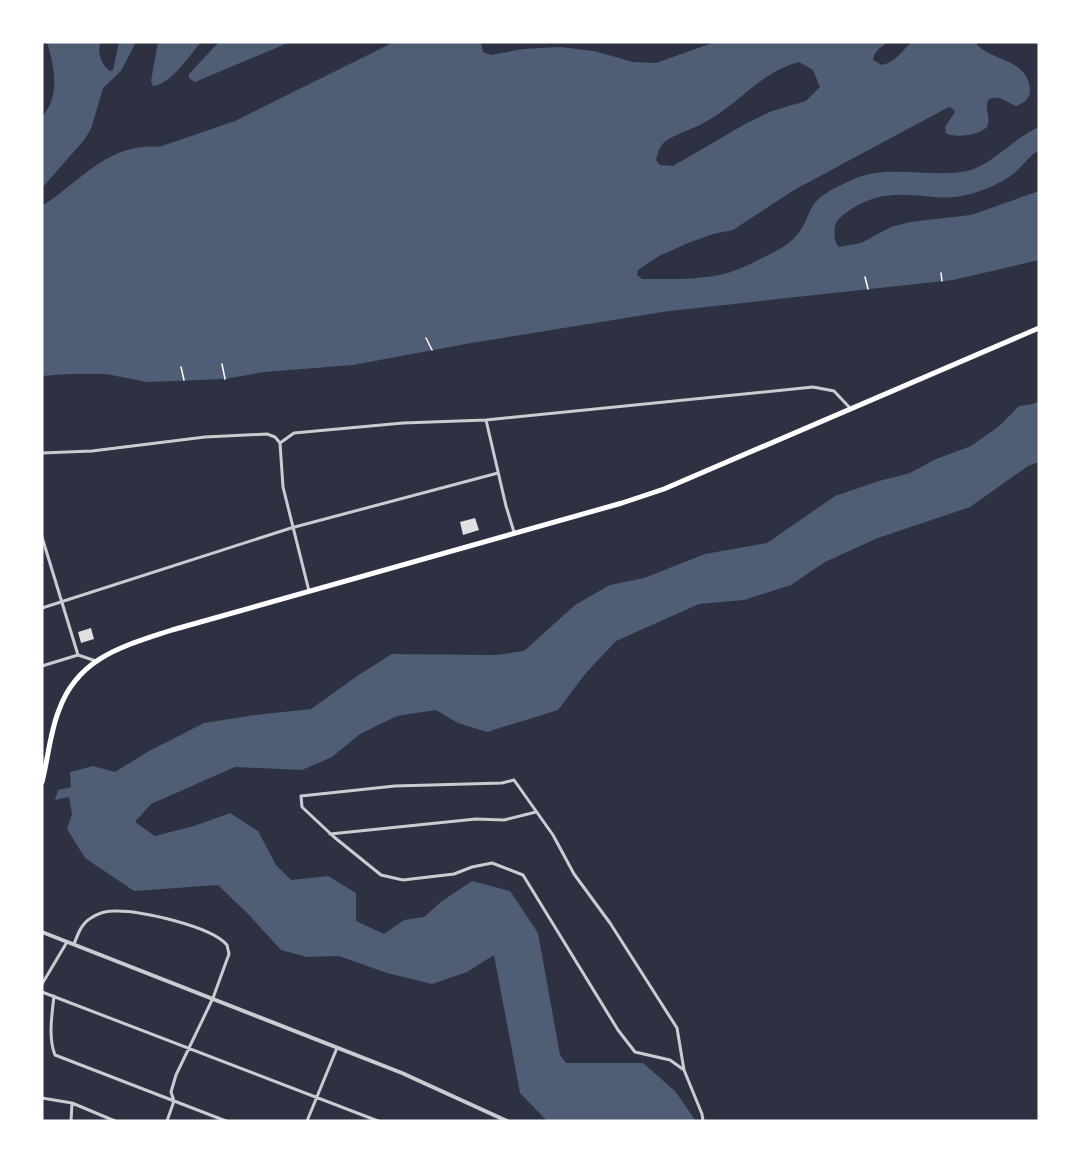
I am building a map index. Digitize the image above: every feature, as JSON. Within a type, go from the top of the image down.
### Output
[{"type":"main road","points":[[42,782],[58,711],[67,691],[82,672],[118,648],[172,630],[663,489],[1039,328]]},
{"type":"street","points":[[280,443],[294,433],[403,423],[486,420],[813,387],[834,391],[852,409]]},
{"type":"street","points":[[486,420],[514,532]]},
{"type":"street","points":[[42,453],[114,449],[205,437],[267,434],[275,437],[280,443],[283,487],[291,528],[309,591]]},
{"type":"street","points":[[42,609],[291,528],[498,473]]},
{"type":"street","points":[[42,537],[78,655]]},
{"type":"street","points":[[42,666],[78,655],[96,661]]},
{"type":"street","points":[[684,1070],[670,1060],[635,1053],[618,1030],[523,875],[492,863],[454,874],[403,880],[381,875],[330,834],[302,807],[301,796],[395,786],[502,783],[514,780],[552,835],[574,874],[610,922],[677,1028],[684,1070],[703,1121]]},
{"type":"street","points":[[330,834],[476,819],[504,820],[537,812]]},
{"type":"street","points":[[74,944],[80,927],[91,918],[111,911],[156,916],[217,936],[227,945],[229,954],[213,998],[173,1084],[171,1092],[174,1101],[167,1121]]},
{"type":"street","points":[[42,932],[402,1073],[507,1121]]},
{"type":"street","points":[[42,984],[67,942]]},
{"type":"street","points":[[42,992],[378,1121]]},
{"type":"street","points":[[54,996],[52,1015],[55,1055],[226,1121]]},
{"type":"street","points":[[307,1121],[337,1047]]},
{"type":"street","points":[[42,1098],[72,1103],[115,1121]]},
{"type":"street","points":[[71,1121],[72,1103]]},
{"type":"path","points":[[941,273],[942,281]]},
{"type":"path","points":[[865,277],[867,289]]},
{"type":"path","points":[[426,338],[432,350]]},
{"type":"path","points":[[222,364],[225,379]]},
{"type":"path","points":[[182,367],[184,380]]},
{"type":"water","points":[[47,42],[100,42],[100,58],[110,71],[113,70],[119,42],[136,42],[121,71],[103,88],[91,129],[84,140],[42,188],[42,117],[52,100],[54,90],[54,71]]},
{"type":"water","points":[[158,42],[201,42],[173,75],[166,81],[153,86],[151,81]]},
{"type":"water","points":[[219,42],[290,42],[195,82],[189,78],[189,74]]},
{"type":"water","points":[[394,42],[481,42],[483,52],[491,55],[523,49],[560,47],[594,51],[633,62],[656,63],[715,42],[888,42],[878,50],[873,60],[882,65],[894,59],[911,42],[978,42],[977,45],[984,50],[1023,72],[1028,79],[1030,89],[1028,98],[1016,106],[999,98],[988,100],[988,124],[982,131],[962,136],[946,133],[945,127],[955,112],[949,107],[794,190],[733,230],[713,234],[659,256],[638,270],[637,275],[642,279],[683,279],[714,276],[735,270],[751,264],[789,242],[802,229],[814,204],[823,195],[856,178],[882,172],[948,173],[972,169],[982,165],[1039,127],[1039,150],[1012,175],[998,183],[976,193],[955,197],[897,195],[867,201],[845,213],[837,221],[834,232],[839,247],[861,243],[891,227],[910,222],[971,215],[1039,191],[1039,260],[953,280],[669,311],[471,343],[353,365],[264,372],[225,379],[147,382],[106,374],[42,376],[42,206],[110,157],[141,147],[159,147],[235,121]],"holes":[[[799,62],[813,70],[820,87],[806,101],[772,111],[745,124],[673,166],[660,165],[656,160],[661,146],[667,140],[709,120],[774,72]]]},
{"type":"water","points":[[1039,401],[1039,462],[1028,466],[970,507],[878,538],[825,562],[791,585],[744,600],[699,604],[616,641],[585,674],[558,710],[487,732],[458,723],[436,710],[397,716],[360,734],[332,757],[302,770],[235,767],[151,804],[135,822],[155,836],[194,826],[230,813],[258,831],[276,865],[291,880],[328,876],[356,893],[356,921],[384,934],[404,920],[424,917],[442,901],[472,881],[510,891],[538,933],[560,1055],[566,1063],[643,1063],[675,1091],[696,1121],[547,1121],[520,1093],[494,955],[467,972],[432,984],[387,973],[339,956],[307,957],[281,950],[218,885],[134,891],[85,858],[67,829],[72,814],[69,797],[55,800],[58,790],[71,787],[70,772],[93,766],[115,772],[149,751],[204,723],[311,709],[392,654],[495,655],[524,651],[575,605],[610,585],[644,578],[705,554],[767,543],[835,496],[910,473],[936,459],[971,446],[998,427],[1019,406]]},
{"type":"building","points":[[475,518],[479,530],[463,535],[460,522]]},
{"type":"building","points":[[91,628],[94,639],[81,643],[78,632]]}]
